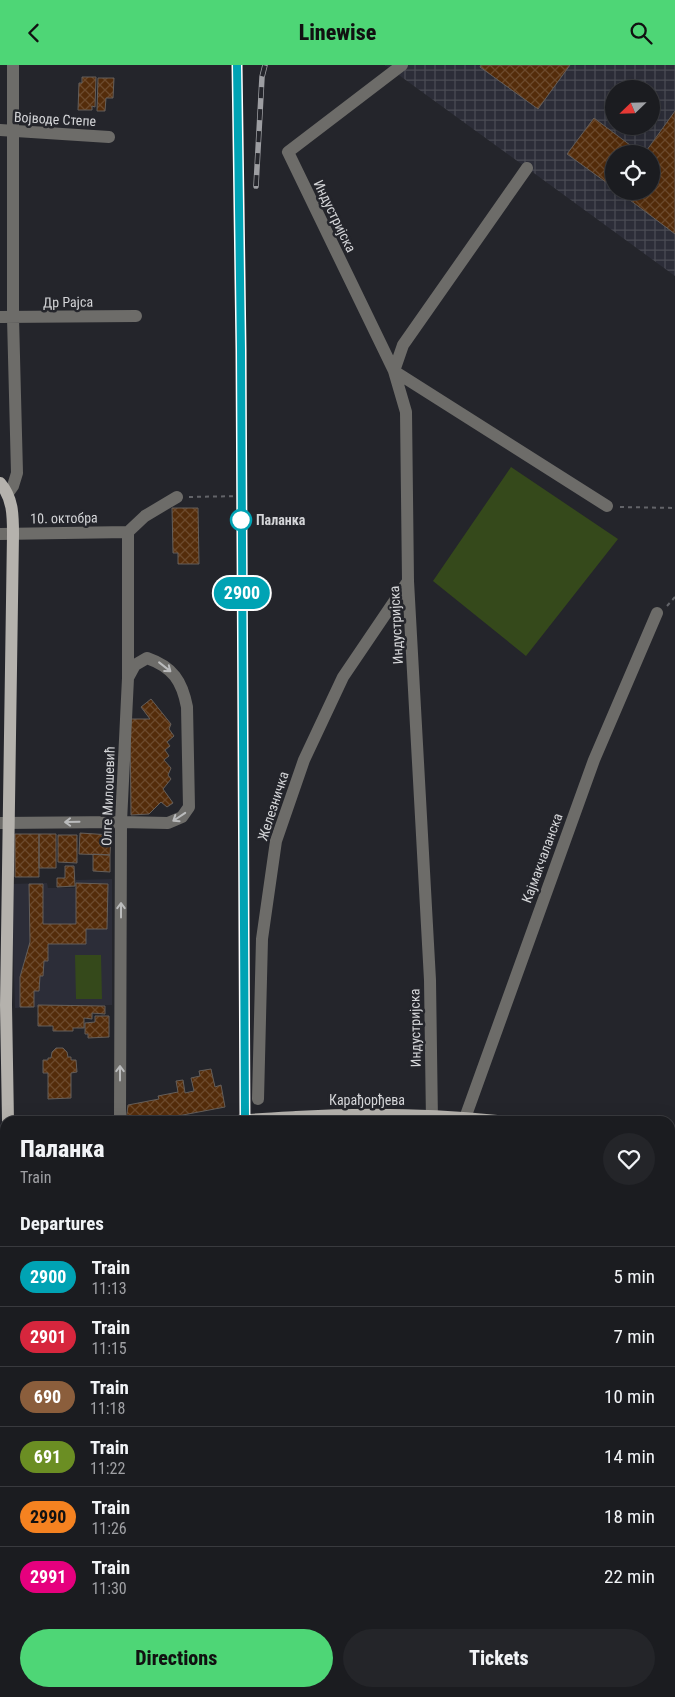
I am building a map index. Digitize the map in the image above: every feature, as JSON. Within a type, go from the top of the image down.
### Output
[{"type":"main road","points":[[4,488],[13,519],[4,823],[3,1005],[8,1116]]},
{"type":"main road","name":"Карађорђева","points":[[307,1116],[347,1116]]},
{"type":"street","points":[[4,488],[13,486],[17,473],[13,318],[15,132],[13,65]]},
{"type":"street","name":"Индустријска","points":[[402,65],[288,152],[394,371],[406,412],[408,581],[430,980],[432,1116]]},
{"type":"street","name":"Војводе Степе","points":[[0,131],[109,137]]},
{"type":"street","points":[[527,168],[403,345],[394,371],[607,506]]},
{"type":"street","name":"Др Рајса","points":[[0,317],[136,315]]},
{"type":"street","points":[[128,532],[145,516],[177,497]]},
{"type":"street","name":"10. октобра","points":[[0,534],[128,532]]},
{"type":"street","name":"Олге Милошевић","points":[[120,1116],[121,822],[128,678],[128,532]]},
{"type":"street","name":"Железничка","points":[[258,1099],[262,939],[276,841],[304,760],[343,677],[408,581]]},
{"type":"street","name":"Кајмакчаланска","points":[[466,1116],[594,760],[657,613]]},
{"type":"street","points":[[4,823],[168,823],[182,817],[189,807],[187,707],[184,690],[174,675],[161,663],[147,659],[135,665],[128,678]]},
{"type":"path","points":[[177,497],[241,496]]},
{"type":"path","points":[[607,506],[675,508]]},
{"type":"shaded area","points":[[385,65],[675,65],[675,276]]},
{"type":"shaded area","points":[[112,879],[112,1005],[15,1008],[11,884],[47,883],[48,888],[75,888],[76,880]]},
{"type":"green space","points":[[511,467],[618,539],[526,656],[433,581]]},
{"type":"green space","points":[[75,955],[101,955],[102,999],[76,999]]},
{"type":"building","points":[[481,65],[570,65],[538,109],[480,67]]},
{"type":"building","points":[[82,77],[96,77],[95,107],[92,106],[92,110],[78,110],[79,83],[82,83]]},
{"type":"building","points":[[98,78],[114,78],[113,98],[106,98],[105,111],[97,111]]},
{"type":"building","points":[[675,111],[675,234],[630,200],[660,200],[660,145],[650,145],[658,135],[660,135],[660,132]]},
{"type":"building","points":[[594,118],[605,126],[605,135],[617,135],[630,145],[605,145],[605,181],[567,154]]},
{"type":"building","points":[[172,508],[198,508],[199,564],[178,564],[178,553],[173,553]]},
{"type":"building","points":[[151,699],[171,724],[169,729],[174,736],[167,742],[170,746],[165,750],[169,756],[164,760],[171,768],[168,775],[171,779],[163,789],[173,803],[167,807],[161,802],[149,814],[131,815],[130,719],[150,719],[141,707]]},
{"type":"building","points":[[80,833],[111,835],[110,855],[79,854]]},
{"type":"building","points":[[15,834],[39,834],[39,877],[15,877]]},
{"type":"building","points":[[39,834],[56,834],[56,868],[39,868]]},
{"type":"building","points":[[58,835],[77,835],[77,863],[58,862]]},
{"type":"building","points":[[93,854],[110,855],[110,872],[93,871]]},
{"type":"building","points":[[65,866],[74,866],[75,886],[57,887],[57,878],[65,878]]},
{"type":"building","points":[[76,883],[108,884],[107,929],[86,929],[86,944],[48,944],[48,961],[44,961],[39,991],[34,991],[34,1007],[20,1007],[20,977],[30,942],[29,884],[43,884],[43,924],[76,924]]},
{"type":"building","points":[[38,1005],[105,1006],[105,1014],[92,1013],[92,1019],[84,1018],[84,1028],[73,1028],[73,1031],[53,1031],[53,1026],[38,1026]]},
{"type":"building","points":[[95,1016],[109,1016],[109,1037],[88,1038],[88,1034],[85,1034],[85,1023],[95,1022]]},
{"type":"building","points":[[56,1048],[63,1048],[67,1052],[68,1057],[71,1057],[71,1060],[76,1060],[77,1072],[71,1073],[71,1098],[48,1099],[48,1073],[43,1073],[43,1060],[51,1058],[52,1052]]},
{"type":"building","points":[[211,1069],[215,1087],[221,1085],[225,1107],[177,1116],[127,1116],[128,1105],[159,1099],[158,1096],[178,1092],[176,1081],[183,1080],[185,1093],[194,1091],[191,1078],[200,1076],[199,1071]]},
{"type":"railway","points":[[237,65],[241,349],[245,1116]]},
{"type":"railway","points":[[256,186],[262,77],[265,65]]},
{"type":"train","name":"2900","points":[[237,65],[241,349],[245,1116]]},
{"type":"place","name":"Паланка","points":[[241,520]]}]
